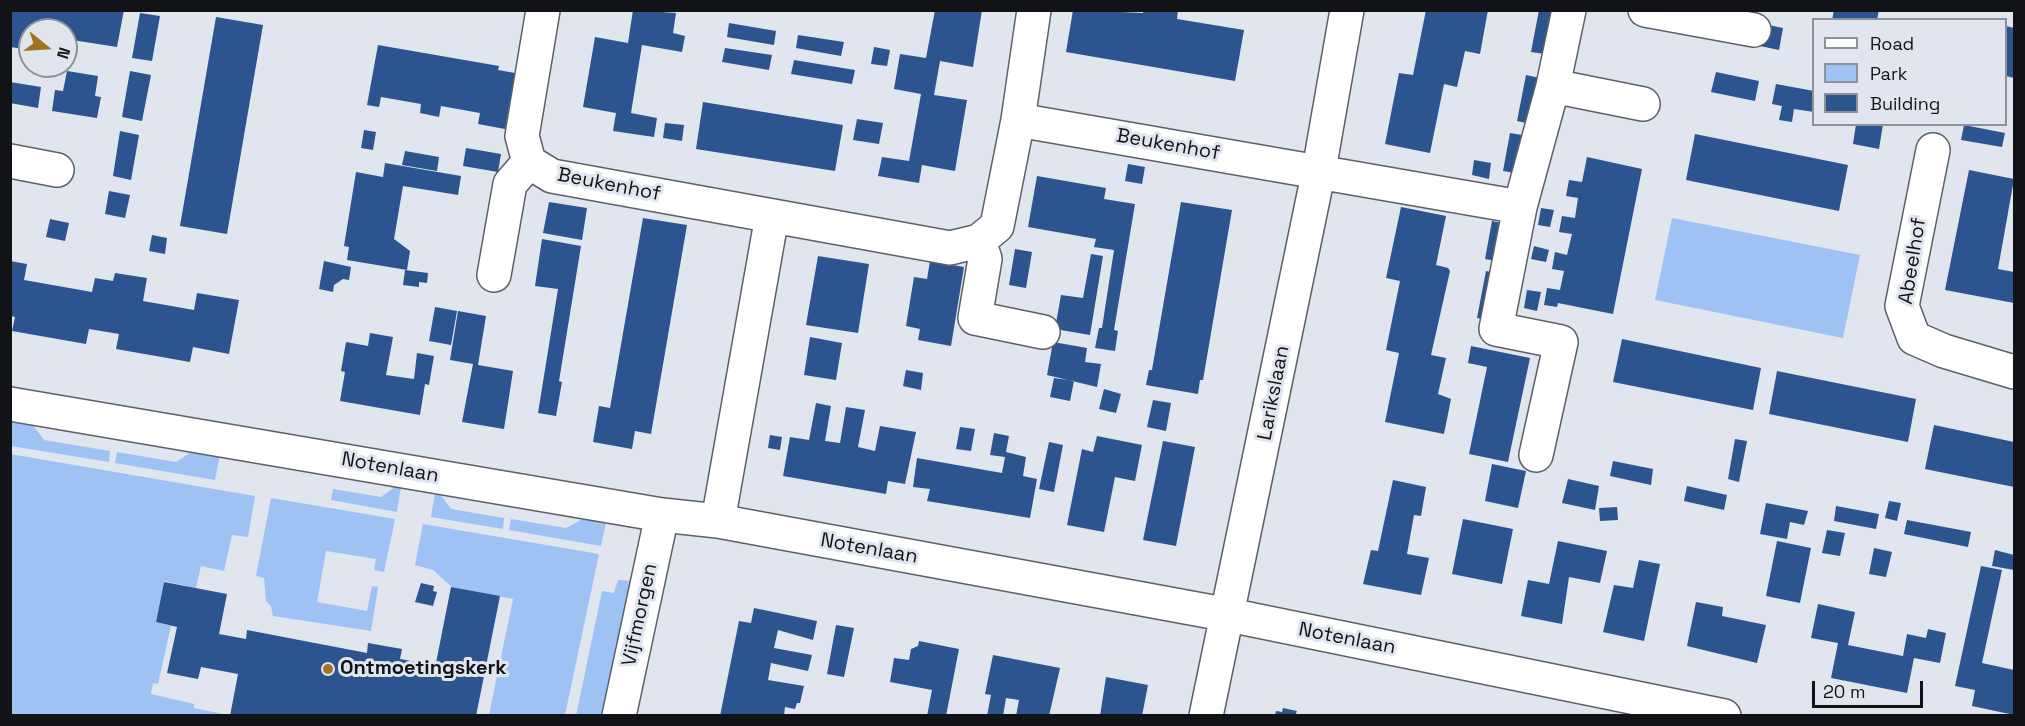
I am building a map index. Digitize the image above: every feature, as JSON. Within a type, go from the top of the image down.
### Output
[{"type":"street","points":[[494,276],[510,184],[529,162],[522,136],[543,10]]},
{"type":"street","points":[[1034,10],[1018,120],[997,226],[979,241],[985,259],[975,318],[1043,333]]},
{"type":"street","name":"Larikslaan","points":[[1206,716],[1229,615],[1319,170],[1347,10]]},
{"type":"street","points":[[1536,455],[1561,342],[1496,329],[1520,207],[1553,86],[1569,10]]},
{"type":"street","points":[[1645,10],[1754,30]]},
{"type":"street","points":[[1553,86],[1643,104]]},
{"type":"street","name":"Beukenhof","points":[[1018,120],[1319,170]]},
{"type":"street","name":"Abeelhof","points":[[1933,150],[1902,306],[1910,328],[1914,338],[1944,351],[2014,372]]},
{"type":"street","points":[[10,160],[57,170]]},
{"type":"street","name":"Beukenhof","points":[[529,162],[552,176],[951,248],[979,241]]},
{"type":"street","points":[[1319,170],[1520,207]]},
{"type":"street","points":[[718,521],[772,216]]},
{"type":"street","name":"Notenlaan","points":[[10,404],[662,515],[718,521],[1229,615],[1724,716]]},
{"type":"street","name":"Vijfmorgen","points":[[620,716],[662,515]]},
{"type":"green space","points":[[1672,218],[1860,255],[1843,338],[1655,300]]},
{"type":"green space","points":[[10,420],[32,424],[44,440],[110,451],[109,462],[11,446]]},
{"type":"green space","points":[[193,451],[220,455],[215,480],[115,463],[117,452],[176,462]]},
{"type":"green space","points":[[10,454],[255,496],[248,537],[232,535],[224,571],[201,566],[196,588],[164,581],[156,622],[171,626],[158,684],[153,683],[151,694],[194,704],[194,708],[228,715],[11,715]]},
{"type":"green space","points":[[396,486],[401,487],[397,512],[331,500],[333,489],[381,497]]},
{"type":"green space","points":[[435,493],[440,494],[451,509],[504,518],[503,529],[431,517]]},
{"type":"green space","points":[[271,498],[395,519],[384,572],[374,570],[376,559],[326,551],[317,602],[367,611],[372,586],[378,587],[371,631],[273,616],[271,606],[266,601],[264,578],[256,576]]},
{"type":"green space","points":[[585,518],[606,522],[601,546],[509,530],[511,519],[566,528]]},
{"type":"green space","points":[[423,524],[599,554],[565,715],[489,715],[513,599],[452,587],[433,570],[415,565]]},
{"type":"green space","points":[[618,580],[632,581],[605,715],[576,716],[602,591],[614,593]]},
{"type":"building","points":[[10,10],[124,10],[117,47],[78,41],[78,18],[18,18],[18,48],[10,47]]},
{"type":"building","points":[[633,10],[676,13],[673,33],[685,36],[682,52],[642,45],[631,113],[657,118],[654,137],[613,131],[616,113],[583,107],[595,37],[628,43]]},
{"type":"building","points":[[935,10],[982,10],[973,67],[940,61],[934,95],[967,100],[955,171],[922,165],[919,183],[878,176],[882,157],[909,161],[921,94],[894,89],[900,54],[926,58]]},
{"type":"building","points":[[1073,10],[1143,13],[1143,10],[1178,10],[1177,19],[1244,30],[1235,81],[1066,52]]},
{"type":"building","points":[[1426,10],[1488,10],[1480,54],[1465,51],[1457,87],[1444,84],[1430,153],[1385,144],[1399,73],[1413,75]]},
{"type":"building","points":[[1539,10],[1554,10],[1545,54],[1531,52]]},
{"type":"building","points":[[1834,10],[1879,10],[1877,18],[1832,18]]},
{"type":"building","points":[[140,13],[160,16],[152,61],[132,58]]},
{"type":"building","points":[[216,17],[263,25],[227,234],[180,226]]},
{"type":"building","points":[[729,23],[776,31],[774,45],[727,37]]},
{"type":"building","points":[[1764,24],[1783,28],[1779,50],[1760,46]]},
{"type":"building","points":[[2007,26],[2014,28],[2014,78],[2007,76]]},
{"type":"building","points":[[798,35],[844,42],[841,56],[796,48]]},
{"type":"building","points":[[378,45],[499,66],[498,70],[515,73],[505,129],[478,124],[480,113],[441,106],[439,117],[420,113],[421,104],[381,97],[379,107],[367,105]]},
{"type":"building","points":[[874,47],[890,50],[887,66],[871,64]]},
{"type":"building","points":[[725,48],[772,55],[769,70],[722,62]]},
{"type":"building","points":[[794,60],[855,70],[852,84],[791,74]]},
{"type":"building","points":[[130,71],[151,75],[142,121],[122,117]]},
{"type":"building","points":[[1716,72],[1759,81],[1755,101],[1711,92]]},
{"type":"building","points":[[78,73],[98,76],[95,96],[101,97],[97,118],[52,111],[55,90],[63,91],[66,78],[78,78]]},
{"type":"building","points":[[1526,75],[1540,78],[1531,124],[1517,121]]},
{"type":"building","points":[[10,82],[41,87],[38,108],[10,103]]},
{"type":"building","points":[[1776,84],[1812,91],[1812,112],[1794,109],[1792,122],[1779,120],[1782,106],[1772,104]]},
{"type":"building","points":[[703,102],[843,125],[835,171],[696,149]]},
{"type":"building","points":[[857,119],[883,123],[879,144],[853,140]]},
{"type":"building","points":[[665,123],[684,125],[682,141],[663,138]]},
{"type":"building","points":[[1856,126],[1883,126],[1879,149],[1853,144]]},
{"type":"building","points":[[1964,126],[2005,133],[2002,147],[1961,140]]},
{"type":"building","points":[[364,130],[376,132],[373,150],[361,148]]},
{"type":"building","points":[[120,131],[139,135],[131,180],[113,176]]},
{"type":"building","points":[[1510,133],[1528,136],[1521,174],[1503,171]]},
{"type":"building","points":[[1695,134],[1848,165],[1839,211],[1686,180]]},
{"type":"building","points":[[466,148],[501,154],[498,172],[463,166]]},
{"type":"building","points":[[405,151],[439,157],[437,171],[402,165]]},
{"type":"building","points":[[1587,157],[1642,169],[1613,314],[1558,303],[1557,307],[1544,305],[1547,288],[1560,290],[1564,271],[1552,269],[1555,252],[1567,255],[1572,234],[1559,232],[1562,216],[1575,218],[1578,198],[1566,196],[1569,180],[1582,182]]},
{"type":"building","points":[[1474,160],[1491,163],[1489,179],[1472,175]]},
{"type":"building","points":[[385,163],[461,176],[458,195],[403,186],[394,239],[410,251],[407,270],[347,260],[349,247],[344,246],[356,172],[383,177]]},
{"type":"building","points":[[1128,164],[1145,167],[1142,184],[1125,181]]},
{"type":"building","points":[[1969,170],[2014,179],[1998,269],[2014,272],[2014,303],[1945,290]]},
{"type":"building","points":[[1037,176],[1106,188],[1104,199],[1135,204],[1114,330],[1118,331],[1115,351],[1095,348],[1099,328],[1102,328],[1114,250],[1094,247],[1096,239],[1028,227]]},
{"type":"building","points":[[109,191],[130,195],[125,218],[105,214]]},
{"type":"building","points":[[549,202],[587,208],[582,240],[543,233]]},
{"type":"building","points":[[1181,202],[1232,210],[1203,380],[1200,380],[1198,394],[1146,385],[1149,370],[1152,370]]},
{"type":"building","points":[[1401,207],[1446,216],[1436,265],[1448,268],[1450,271],[1431,355],[1446,358],[1438,394],[1451,399],[1444,434],[1385,422],[1399,353],[1386,350],[1400,281],[1386,278]]},
{"type":"building","points":[[1541,208],[1554,210],[1550,227],[1538,225]]},
{"type":"building","points":[[643,218],[687,225],[651,434],[635,431],[632,449],[593,442],[599,406],[610,408]]},
{"type":"building","points":[[50,219],[69,223],[65,241],[46,237]]},
{"type":"building","points":[[1492,221],[1510,225],[1503,262],[1485,259]]},
{"type":"building","points":[[152,235],[167,238],[165,254],[149,251]]},
{"type":"building","points":[[542,239],[581,246],[559,381],[562,382],[556,416],[538,413],[558,289],[535,286]]},
{"type":"building","points":[[1534,246],[1549,250],[1546,262],[1531,259]]},
{"type":"building","points":[[1015,249],[1032,252],[1026,288],[1009,285]]},
{"type":"building","points":[[1091,254],[1103,256],[1090,335],[1055,329],[1061,295],[1083,298]]},
{"type":"building","points":[[818,256],[869,264],[858,333],[806,325]]},
{"type":"building","points":[[10,261],[27,264],[24,280],[92,292],[95,278],[113,281],[115,273],[147,278],[143,301],[194,310],[197,293],[239,300],[229,354],[193,347],[190,362],[116,349],[119,334],[89,329],[86,344],[12,331],[15,317],[10,316]]},
{"type":"building","points":[[324,261],[351,267],[349,280],[343,279],[334,285],[333,292],[319,289]]},
{"type":"building","points":[[930,261],[964,267],[951,346],[918,340],[920,329],[906,326],[914,277],[927,279]]},
{"type":"building","points":[[405,270],[428,273],[427,283],[419,282],[419,287],[403,285]]},
{"type":"building","points":[[1486,271],[1500,274],[1491,321],[1477,318]]},
{"type":"building","points":[[1527,290],[1541,292],[1537,311],[1524,308]]},
{"type":"building","points":[[435,307],[457,311],[451,345],[429,341]]},
{"type":"building","points":[[458,311],[486,316],[478,365],[513,371],[504,429],[462,422],[473,364],[450,360]]},
{"type":"building","points":[[370,333],[393,337],[386,375],[414,379],[417,353],[434,356],[429,385],[425,384],[420,415],[340,401],[345,372],[341,371],[346,342],[368,346]]},
{"type":"building","points":[[810,337],[842,343],[836,380],[804,375]]},
{"type":"building","points":[[1622,339],[1761,368],[1753,410],[1613,382]]},
{"type":"building","points":[[1053,342],[1087,348],[1085,362],[1101,364],[1097,387],[1047,375]]},
{"type":"building","points":[[1471,346],[1530,358],[1508,462],[1469,454],[1487,367],[1468,363]]},
{"type":"building","points":[[906,370],[923,373],[921,390],[903,386]]},
{"type":"building","points":[[1777,371],[1916,399],[1908,442],[1769,414]]},
{"type":"building","points":[[1054,378],[1074,381],[1070,401],[1050,397]]},
{"type":"building","points":[[1104,389],[1121,394],[1116,413],[1099,409]]},
{"type":"building","points":[[1153,400],[1171,403],[1166,431],[1147,427]]},
{"type":"building","points":[[816,403],[831,406],[825,441],[840,443],[846,407],[865,410],[858,447],[875,451],[880,426],[916,432],[905,484],[888,481],[886,494],[783,476],[790,437],[809,440]]},
{"type":"building","points":[[1934,425],[2014,442],[2014,487],[1925,469]]},
{"type":"building","points":[[960,427],[975,429],[971,451],[956,449]]},
{"type":"building","points":[[994,433],[1009,436],[1006,452],[1026,457],[1023,476],[1037,479],[1030,518],[927,501],[930,489],[913,487],[917,458],[1002,473],[1005,457],[990,455]]},
{"type":"building","points":[[770,435],[782,437],[780,450],[768,448]]},
{"type":"building","points":[[1097,436],[1142,445],[1135,481],[1115,477],[1104,532],[1067,525],[1082,449],[1093,452]]},
{"type":"building","points":[[1735,439],[1747,441],[1739,482],[1728,479]]},
{"type":"building","points":[[1163,441],[1195,447],[1176,546],[1143,540]]},
{"type":"building","points":[[1049,442],[1063,445],[1054,492],[1039,489]]},
{"type":"building","points":[[1613,461],[1653,469],[1651,485],[1610,476]]},
{"type":"building","points":[[1492,464],[1526,471],[1518,508],[1485,501]]},
{"type":"building","points":[[1568,479],[1599,486],[1595,510],[1562,503]]},
{"type":"building","points":[[1393,480],[1426,487],[1421,516],[1414,515],[1407,554],[1429,558],[1421,595],[1363,584],[1371,550],[1378,551]]},
{"type":"building","points":[[1687,486],[1727,495],[1724,510],[1684,501]]},
{"type":"building","points":[[1889,501],[1901,503],[1897,521],[1885,518]]},
{"type":"building","points":[[1766,503],[1808,511],[1804,525],[1790,522],[1787,539],[1760,534]]},
{"type":"building","points":[[1836,506],[1879,514],[1876,529],[1834,521]]},
{"type":"building","points":[[1617,507],[1618,520],[1600,521],[1599,508]]},
{"type":"building","points":[[1463,519],[1513,529],[1502,584],[1452,574]]},
{"type":"building","points":[[1907,520],[1971,532],[1968,547],[1904,534]]},
{"type":"building","points":[[1827,530],[1845,533],[1840,556],[1822,553]]},
{"type":"building","points":[[1558,541],[1607,551],[1600,583],[1569,577],[1562,624],[1521,616],[1528,580],[1549,584]]},
{"type":"building","points":[[1777,541],[1811,548],[1800,603],[1766,596]]},
{"type":"building","points":[[1874,548],[1892,552],[1886,577],[1869,574]]},
{"type":"building","points":[[1995,550],[2014,555],[2014,570],[1992,566]]},
{"type":"building","points":[[1639,560],[1660,564],[1644,641],[1603,632],[1614,585],[1633,588]]},
{"type":"building","points":[[1981,566],[2002,570],[1982,663],[2014,670],[2014,715],[1972,706],[1975,690],[1955,686]]},
{"type":"building","points":[[164,582],[227,594],[219,634],[246,639],[247,630],[367,653],[368,643],[402,649],[400,659],[427,664],[425,671],[434,673],[451,587],[500,596],[476,716],[230,716],[238,674],[201,667],[198,679],[167,673],[177,627],[156,622]]},
{"type":"building","points":[[421,583],[434,586],[433,591],[437,592],[433,606],[415,602]]},
{"type":"building","points":[[1696,602],[1723,607],[1722,616],[1766,625],[1757,663],[1687,646]]},
{"type":"building","points":[[1818,604],[1855,612],[1848,645],[1903,656],[1907,634],[1926,638],[1928,629],[1946,633],[1940,663],[1914,658],[1907,693],[1831,678],[1838,643],[1811,638]]},
{"type":"building","points":[[754,608],[817,621],[813,640],[778,630],[774,648],[812,655],[808,671],[771,663],[768,680],[804,686],[800,703],[797,703],[795,709],[785,707],[784,716],[720,716],[739,621],[751,623]]},
{"type":"building","points":[[836,625],[854,628],[844,677],[827,674]]},
{"type":"building","points":[[919,641],[959,649],[946,716],[927,716],[932,690],[890,682],[894,658],[909,660],[911,649],[918,646]]},
{"type":"building","points":[[993,655],[1060,668],[1049,716],[1016,716],[1019,700],[1006,698],[1003,716],[987,716],[991,695],[985,694]]},
{"type":"building","points":[[1106,677],[1148,685],[1142,716],[1100,716]]},
{"type":"building","points":[[1283,708],[1297,711],[1295,716],[1275,716],[1276,711],[1282,712]]},
{"type":"place","name":"Ontmoetingskerk","points":[[328,669]]}]
